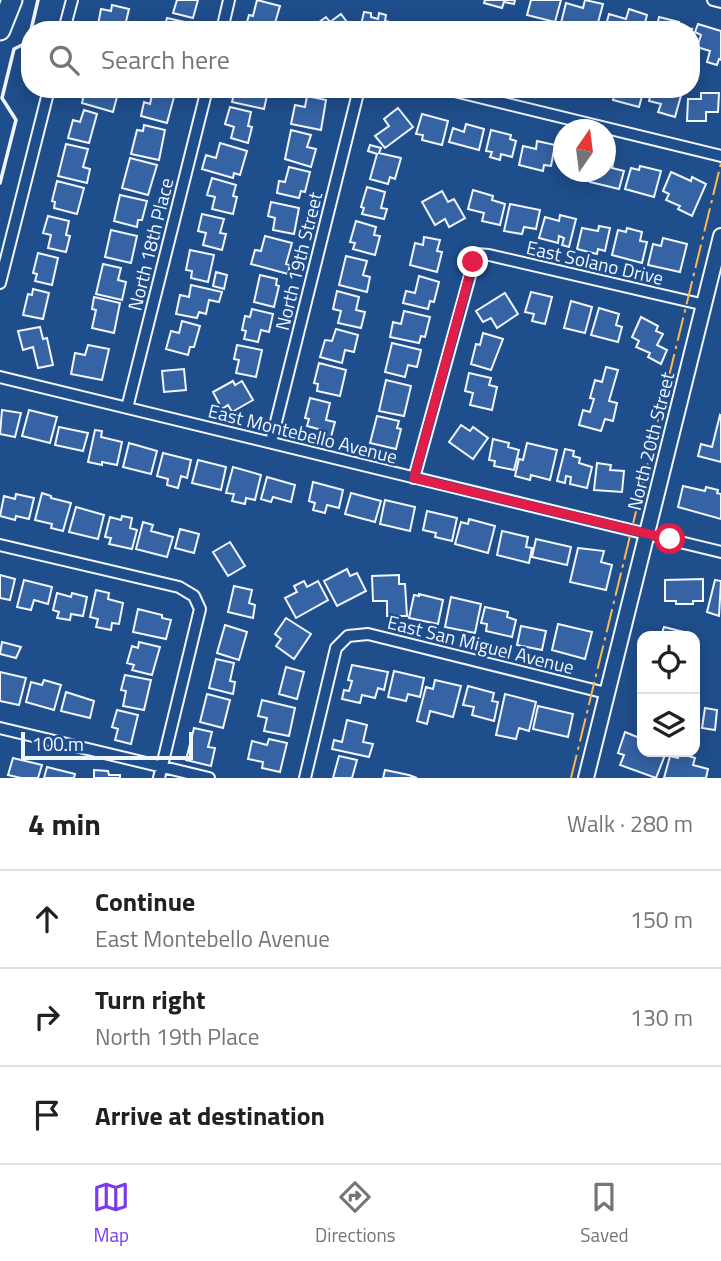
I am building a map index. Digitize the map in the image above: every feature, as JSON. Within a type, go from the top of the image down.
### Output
[{"type":"highway","points":[[0,30],[12,0]]},
{"type":"street","points":[[66,21],[72,0]]},
{"type":"street","points":[[224,21],[229,0]]},
{"type":"street","points":[[713,0],[721,2]]},
{"type":"street","points":[[0,284],[47,98]]},
{"type":"street","name":"North 18th Place","points":[[127,408],[205,98]]},
{"type":"street","name":"North 19th Street","points":[[271,442],[357,98]]},
{"type":"street","points":[[483,98],[721,156]]},
{"type":"street","name":"North 20th Street","points":[[586,778],[705,305],[716,274],[721,236]]},
{"type":"street","name":"East Solano Drive","points":[[414,478],[476,254],[705,305]]},
{"type":"street","name":"East Montebello Avenue","points":[[0,377],[721,552]]},
{"type":"street","points":[[0,545],[179,587],[194,596],[200,610],[159,778]]},
{"type":"street","name":"East San Miguel Avenue","points":[[305,778],[336,648],[348,636],[368,634],[606,694]]},
{"type":"street","points":[[0,728],[209,778]]},
{"type":"building","points":[[177,0],[198,0],[193,18],[173,13]]},
{"type":"building","points":[[257,0],[280,6],[276,21],[247,21],[249,15],[253,16]]},
{"type":"building","points":[[485,0],[515,0],[514,4],[504,2],[502,8],[484,3]]},
{"type":"building","points":[[531,0],[561,0],[555,21],[527,15]]},
{"type":"building","points":[[585,0],[603,4],[598,21],[562,21],[566,3],[583,8]]},
{"type":"building","points":[[112,5],[129,9],[126,21],[99,21],[101,9],[111,11]]},
{"type":"building","points":[[629,9],[647,15],[645,21],[607,21],[609,14],[626,19]]},
{"type":"building","points":[[364,12],[371,13],[371,17],[378,19],[379,13],[386,15],[385,21],[362,21]]},
{"type":"building","points":[[341,14],[346,21],[331,21]]},
{"type":"building","points":[[659,17],[675,21],[658,21]]},
{"type":"building","points":[[700,25],[721,31],[721,60],[719,59],[717,65],[707,62],[710,51],[700,48]]},
{"type":"building","points":[[701,93],[719,93],[718,112],[706,112],[706,121],[687,121],[688,99],[701,99]]},
{"type":"building","points":[[83,98],[117,98],[113,112],[82,103]]},
{"type":"building","points":[[151,98],[174,98],[167,123],[141,116],[144,102],[150,104]]},
{"type":"building","points":[[233,98],[266,98],[264,109],[232,102]]},
{"type":"building","points":[[307,98],[326,100],[321,130],[291,124],[295,105],[305,107]]},
{"type":"building","points":[[614,98],[642,98],[639,107]]},
{"type":"building","points":[[650,98],[680,98],[675,117],[658,112],[661,104],[649,101]]},
{"type":"building","points":[[230,107],[251,112],[248,126],[252,127],[248,143],[231,138],[234,127],[225,124]]},
{"type":"building","points":[[398,108],[413,127],[385,148],[375,136],[389,126],[384,119]]},
{"type":"building","points":[[84,110],[97,114],[89,143],[68,138],[73,120],[80,122]]},
{"type":"building","points":[[422,114],[448,121],[442,145],[422,140],[423,135],[416,134]]},
{"type":"building","points":[[466,124],[484,129],[479,150],[449,142],[453,128],[464,132]]},
{"type":"building","points":[[144,125],[165,130],[159,160],[131,154],[137,130],[143,131]]},
{"type":"building","points":[[291,130],[311,135],[307,147],[316,149],[311,167],[285,159]]},
{"type":"building","points":[[491,130],[511,135],[510,139],[516,141],[512,157],[501,154],[500,160],[490,157],[492,152],[486,151]]},
{"type":"building","points":[[537,141],[553,145],[551,166],[544,165],[543,171],[519,165],[523,146],[536,149]]},
{"type":"building","points":[[220,143],[247,151],[240,175],[234,173],[233,178],[202,169],[206,155],[216,158]]},
{"type":"building","points":[[66,144],[88,149],[83,167],[90,169],[87,183],[58,176]]},
{"type":"building","points":[[370,145],[381,148],[379,153],[401,158],[395,179],[390,177],[388,184],[370,179],[377,154],[368,151]]},
{"type":"building","points":[[130,158],[157,165],[148,195],[122,188]]},
{"type":"building","points":[[640,166],[661,171],[654,197],[625,189],[631,168],[639,170]]},
{"type":"building","points":[[289,167],[310,172],[305,192],[301,191],[299,198],[277,193],[279,181],[285,182]]},
{"type":"building","points":[[616,169],[624,171],[619,189],[590,182],[616,182]]},
{"type":"building","points":[[671,172],[706,184],[692,216],[678,209],[680,206],[666,200],[669,194],[663,191]]},
{"type":"building","points":[[212,178],[236,185],[233,196],[237,197],[233,214],[212,209],[215,197],[207,195]]},
{"type":"building","points":[[57,181],[84,188],[77,214],[54,208],[55,202],[52,201]]},
{"type":"building","points":[[367,187],[385,192],[381,208],[387,209],[384,219],[362,214],[364,208],[361,207]]},
{"type":"building","points":[[473,190],[493,196],[492,200],[505,204],[500,225],[482,221],[484,213],[468,209]]},
{"type":"building","points":[[442,191],[448,202],[454,199],[465,218],[449,227],[445,219],[435,225],[422,202]]},
{"type":"building","points":[[120,195],[147,201],[142,220],[138,220],[137,227],[114,221]]},
{"type":"building","points":[[271,202],[299,208],[294,234],[273,230],[275,218],[268,216]]},
{"type":"building","points":[[510,204],[540,210],[536,229],[524,227],[522,234],[504,231]]},
{"type":"building","points":[[202,214],[224,219],[220,233],[226,234],[222,250],[203,245],[206,233],[198,231]]},
{"type":"building","points":[[560,215],[576,219],[569,247],[562,245],[564,238],[559,236],[558,243],[539,238],[545,217],[559,221]]},
{"type":"building","points":[[48,216],[69,221],[66,235],[70,236],[66,252],[48,248],[51,235],[43,233]]},
{"type":"building","points":[[356,221],[376,227],[374,235],[380,236],[375,255],[353,249],[355,243],[350,242]]},
{"type":"building","points":[[599,226],[610,228],[605,251],[598,249],[597,254],[577,249],[582,228],[598,231]]},
{"type":"building","points":[[627,228],[642,232],[640,241],[647,242],[642,263],[612,255],[618,230],[626,232]]},
{"type":"building","points":[[111,230],[137,236],[131,263],[105,257]]},
{"type":"building","points":[[265,236],[292,243],[286,264],[290,265],[288,274],[251,264],[255,250],[261,251]]},
{"type":"building","points":[[424,237],[440,240],[437,251],[442,252],[437,272],[410,265],[415,243],[423,245]]},
{"type":"building","points":[[663,238],[687,244],[680,272],[648,265],[653,244],[661,246]]},
{"type":"building","points":[[190,250],[214,255],[208,282],[191,278],[192,271],[186,270]]},
{"type":"building","points":[[38,253],[58,258],[52,285],[35,281],[37,274],[33,273]]},
{"type":"building","points":[[346,256],[367,261],[363,275],[370,277],[367,292],[339,285]]},
{"type":"building","points":[[103,264],[121,268],[118,280],[126,282],[122,300],[96,294]]},
{"type":"building","points":[[216,272],[227,275],[224,289],[213,286]]},
{"type":"building","points":[[260,275],[277,279],[276,285],[279,286],[274,307],[254,302]]},
{"type":"building","points":[[419,276],[439,282],[434,302],[430,301],[428,309],[403,303],[406,291],[415,293]]},
{"type":"building","points":[[191,285],[222,292],[219,302],[209,300],[206,314],[199,312],[197,318],[176,314],[180,295],[189,297]]},
{"type":"building","points":[[33,289],[49,293],[43,319],[23,315],[28,294],[32,295]]},
{"type":"building","points":[[337,291],[359,297],[356,310],[365,312],[361,328],[338,323],[341,311],[333,309]]},
{"type":"building","points":[[531,292],[552,297],[545,324],[532,321],[534,314],[525,312]]},
{"type":"building","points":[[505,293],[518,314],[497,328],[491,318],[483,322],[476,311]]},
{"type":"building","points":[[94,297],[120,303],[114,333],[92,328],[96,310],[92,309]]},
{"type":"building","points":[[571,301],[592,307],[585,333],[564,328]]},
{"type":"building","points":[[599,308],[619,314],[616,325],[622,327],[618,342],[591,335]]},
{"type":"building","points":[[252,309],[273,314],[269,332],[261,330],[258,342],[244,339],[246,331],[242,330],[245,316],[250,317]]},
{"type":"building","points":[[404,311],[430,317],[425,337],[421,336],[419,343],[390,337],[393,322],[401,324]]},
{"type":"building","points":[[641,317],[658,326],[656,331],[663,334],[657,345],[667,350],[661,364],[648,357],[650,353],[636,347],[639,341],[632,337]]},
{"type":"building","points":[[182,321],[200,326],[194,347],[190,347],[188,355],[166,349],[171,331],[179,333]]},
{"type":"building","points":[[40,327],[43,339],[47,338],[53,365],[38,368],[33,347],[23,350],[18,331]]},
{"type":"building","points":[[336,329],[358,335],[354,352],[345,350],[342,363],[320,357],[325,340],[332,341]]},
{"type":"building","points":[[483,333],[503,339],[491,370],[471,364],[476,344],[480,345]]},
{"type":"building","points":[[392,343],[421,350],[417,367],[408,365],[405,377],[385,372]]},
{"type":"building","points":[[88,345],[109,349],[102,380],[71,374],[75,353],[85,355]]},
{"type":"building","points":[[237,345],[262,350],[256,377],[236,373],[239,360],[234,359]]},
{"type":"building","points":[[319,363],[346,370],[340,396],[317,391],[318,384],[314,383]]},
{"type":"building","points":[[606,367],[618,370],[609,401],[617,403],[613,421],[605,419],[601,431],[579,425],[583,410],[590,412],[594,399],[590,398],[595,380],[602,382]]},
{"type":"building","points":[[184,369],[186,390],[164,392],[162,371]]},
{"type":"building","points":[[469,373],[491,378],[489,385],[497,387],[492,410],[470,405],[473,393],[465,391]]},
{"type":"building","points":[[386,380],[411,386],[404,416],[379,411]]},
{"type":"building","points":[[233,381],[235,385],[242,381],[253,400],[232,412],[228,405],[222,409],[213,392]]},
{"type":"building","points":[[310,398],[330,403],[326,420],[335,422],[331,437],[321,434],[322,430],[307,426],[309,419],[305,418]]},
{"type":"building","points":[[2,410],[21,413],[15,437],[0,434]]},
{"type":"building","points":[[29,410],[57,417],[50,443],[22,436]]},
{"type":"building","points":[[720,415],[721,462],[698,456],[701,444],[712,447]]},
{"type":"building","points":[[377,416],[399,421],[397,428],[401,429],[396,449],[370,443]]},
{"type":"building","points":[[461,425],[470,431],[473,427],[488,438],[473,459],[449,442]]},
{"type":"building","points":[[59,427],[88,433],[83,451],[55,445]]},
{"type":"building","points":[[95,430],[102,431],[101,437],[122,442],[117,465],[88,462]]},
{"type":"building","points":[[493,439],[509,443],[508,447],[519,450],[514,470],[494,466],[495,461],[489,460]]},
{"type":"building","points":[[129,443],[157,451],[151,474],[123,467]]},
{"type":"building","points":[[527,443],[557,450],[550,480],[531,475],[530,480],[515,476]]},
{"type":"building","points":[[565,449],[574,451],[573,456],[580,458],[579,463],[592,467],[587,488],[570,484],[571,477],[566,476],[565,483],[557,481]]},
{"type":"building","points":[[163,453],[191,460],[187,478],[181,476],[178,488],[167,485],[168,479],[157,476]]},
{"type":"building","points":[[198,460],[226,467],[221,490],[192,483]]},
{"type":"building","points":[[597,463],[611,465],[610,470],[624,471],[622,492],[594,490]]},
{"type":"building","points":[[233,467],[261,475],[255,500],[246,498],[245,504],[232,501],[234,494],[226,493]]},
{"type":"building","points":[[267,477],[295,485],[291,502],[273,497],[271,502],[261,499]]},
{"type":"building","points":[[313,482],[343,490],[339,508],[327,505],[325,513],[313,510],[315,503],[309,501]]},
{"type":"building","points":[[683,486],[705,491],[706,487],[718,490],[717,493],[721,494],[721,519],[678,507]]},
{"type":"building","points":[[42,493],[71,503],[63,531],[51,528],[52,524],[35,520]]},
{"type":"building","points":[[351,493],[381,501],[375,522],[345,514]]},
{"type":"building","points":[[16,494],[34,498],[29,519],[16,516],[15,520],[0,516],[4,496],[15,499]]},
{"type":"building","points":[[385,500],[415,507],[410,531],[380,524]]},
{"type":"building","points":[[76,507],[104,515],[98,539],[69,532]]},
{"type":"building","points":[[427,511],[457,518],[452,541],[435,537],[436,533],[423,530]]},
{"type":"building","points":[[122,516],[132,518],[130,528],[137,530],[132,549],[109,544],[111,538],[105,537],[110,517],[121,520]]},
{"type":"building","points":[[469,519],[495,526],[488,553],[455,544],[461,522],[468,524]]},
{"type":"building","points":[[143,522],[153,525],[151,531],[173,537],[167,557],[136,549]]},
{"type":"building","points":[[180,529],[199,534],[194,553],[175,548]]},
{"type":"building","points":[[502,531],[528,537],[526,547],[532,548],[529,563],[497,555]]},
{"type":"building","points":[[536,539],[571,547],[567,565],[532,557]]},
{"type":"building","points":[[230,542],[245,566],[228,576],[213,552]]},
{"type":"building","points":[[578,548],[604,551],[601,562],[612,565],[606,590],[570,582]]},
{"type":"building","points":[[347,569],[350,576],[357,573],[366,591],[337,606],[324,581]]},
{"type":"building","points":[[0,575],[15,579],[10,600],[0,598]]},
{"type":"building","points":[[399,575],[399,584],[405,584],[407,616],[387,616],[387,601],[373,601],[372,576]]},
{"type":"building","points":[[703,579],[703,601],[676,604],[676,601],[665,601],[665,580]]},
{"type":"building","points":[[24,580],[52,587],[48,604],[34,600],[31,610],[17,607]]},
{"type":"building","points":[[715,580],[721,581],[719,616],[707,612]]},
{"type":"building","points":[[304,581],[307,587],[318,581],[328,600],[296,618],[285,598],[297,592],[294,586]]},
{"type":"building","points":[[234,586],[252,590],[249,603],[255,605],[253,618],[228,612]]},
{"type":"building","points":[[96,590],[109,593],[108,599],[123,603],[119,624],[112,623],[111,630],[96,627],[98,619],[90,617]]},
{"type":"building","points":[[57,593],[71,597],[72,593],[87,597],[83,616],[71,614],[70,620],[57,618],[59,612],[53,610]]},
{"type":"building","points":[[414,595],[443,600],[438,624],[409,618]]},
{"type":"building","points":[[451,597],[481,604],[475,633],[445,627]]},
{"type":"building","points":[[485,607],[508,612],[507,617],[516,620],[512,637],[486,631],[487,624],[481,623]]},
{"type":"building","points":[[138,609],[171,620],[166,639],[133,632]]},
{"type":"building","points":[[286,618],[311,634],[294,659],[276,646],[281,639],[275,634]]},
{"type":"building","points":[[558,624],[592,632],[585,659],[552,650]]},
{"type":"building","points":[[225,625],[247,632],[239,660],[217,653]]},
{"type":"building","points":[[521,626],[546,631],[542,650],[517,645]]},
{"type":"building","points":[[664,627],[680,631],[663,631]]},
{"type":"building","points":[[2,642],[21,647],[16,658],[0,654]]},
{"type":"building","points":[[139,642],[160,647],[152,675],[132,670],[134,665],[127,663],[132,646],[138,648]]},
{"type":"building","points":[[216,659],[234,663],[230,681],[235,682],[233,694],[209,688]]},
{"type":"building","points":[[352,665],[388,672],[384,690],[378,688],[375,698],[362,695],[360,703],[342,699],[344,690],[349,691],[352,681],[348,680]]},
{"type":"building","points":[[286,667],[304,672],[297,699],[279,694]]},
{"type":"building","points":[[394,671],[424,678],[420,697],[408,694],[406,701],[388,697]]},
{"type":"building","points":[[0,672],[26,678],[19,705],[0,701]]},
{"type":"building","points":[[125,675],[151,680],[144,710],[123,706],[126,691],[121,690]]},
{"type":"building","points":[[44,680],[61,685],[54,710],[26,702],[31,682],[42,685]]},
{"type":"building","points":[[435,680],[461,686],[453,717],[430,711],[427,724],[417,721],[426,687],[433,689]]},
{"type":"building","points":[[468,686],[494,693],[492,701],[498,702],[494,721],[472,715],[474,707],[463,705]]},
{"type":"building","points":[[66,692],[94,701],[90,718],[61,711]]},
{"type":"building","points":[[207,694],[230,700],[223,728],[200,722]]},
{"type":"building","points":[[505,694],[536,702],[529,731],[519,728],[516,739],[496,735]]},
{"type":"building","points":[[262,700],[295,708],[289,736],[264,731],[267,718],[258,716]]},
{"type":"building","points":[[538,706],[573,714],[568,737],[533,729]]},
{"type":"building","points":[[705,708],[717,710],[715,730],[702,728]]},
{"type":"building","points":[[117,710],[138,715],[131,744],[115,740],[118,729],[112,727]]},
{"type":"building","points":[[347,720],[367,725],[363,742],[373,744],[369,757],[332,749],[334,740],[342,742]]},
{"type":"building","points":[[194,728],[212,732],[208,747],[215,748],[211,766],[186,760]]},
{"type":"building","points":[[625,732],[637,737],[637,757],[664,757],[656,778],[620,765],[624,755],[618,753]]},
{"type":"building","points":[[269,739],[287,743],[280,772],[262,768],[263,762],[248,759],[252,741],[267,745]]},
{"type":"building","points":[[339,756],[357,760],[352,778],[333,778]]},
{"type":"building","points":[[670,757],[695,758],[693,765],[708,769],[706,778],[664,778]]},
{"type":"building","points":[[13,758],[42,765],[38,778],[8,775]]},
{"type":"building","points":[[47,767],[75,774],[74,778],[44,778]]},
{"type":"building","points":[[94,770],[108,771],[109,775],[120,775],[120,778],[94,778]]},
{"type":"building","points":[[385,770],[409,775],[417,778],[383,778]]},
{"type":"wall","points":[[33,21],[38,0]]},
{"type":"wall","points":[[0,183],[16,120],[2,98],[14,49],[21,46]]},
{"type":"power","points":[[571,778],[721,163]]},
{"type":"route","points":[[473,262],[414,478],[670,539]]}]
